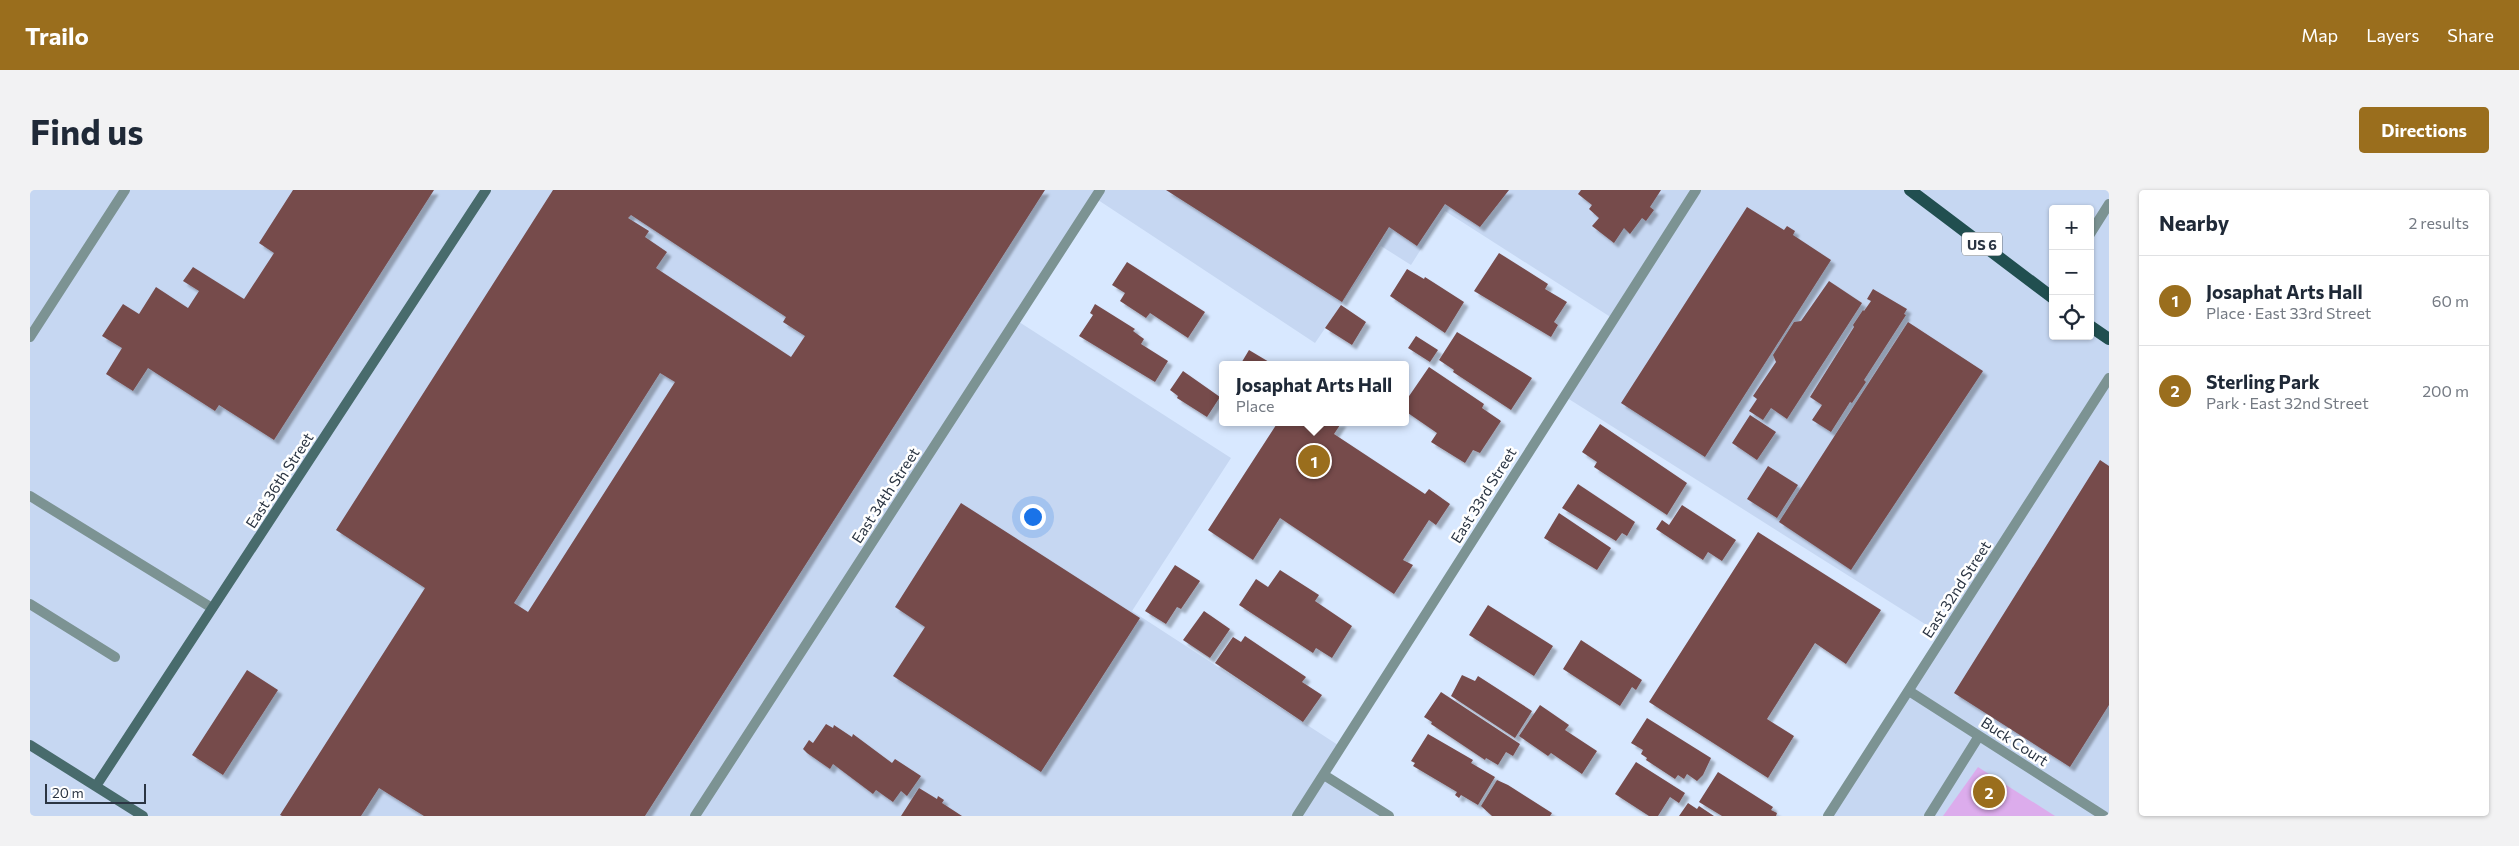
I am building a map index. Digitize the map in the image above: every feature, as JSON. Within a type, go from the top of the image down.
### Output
[{"type":"main road","name":"US 6","points":[[1910,190],[2051,295]]},
{"type":"main road","points":[[2094,329],[2109,339]]},
{"type":"street","points":[[30,337],[125,190]]},
{"type":"street","name":"East 36th Street","points":[[96,786],[486,190]]},
{"type":"street","name":"East 34th Street","points":[[694,816],[1100,190]]},
{"type":"street","name":"East 33rd Street","points":[[1297,816],[1696,190]]},
{"type":"street","points":[[2094,228],[2109,204]]},
{"type":"street","name":"East 32nd Street","points":[[1828,816],[2109,378]]},
{"type":"street","points":[[30,496],[212,608]]},
{"type":"street","points":[[30,604],[115,657]]},
{"type":"street","name":"Buck Court","points":[[1909,691],[2104,816]]},
{"type":"street","points":[[1929,816],[1979,736]]},
{"type":"street","points":[[30,745],[143,816]]},
{"type":"street","points":[[1324,775],[1389,816]]},
{"type":"shaded area","points":[[30,190],[2109,190],[2109,816],[1828,816],[1944,636],[1564,396],[1612,318],[1445,211],[1411,265],[1381,246],[1315,343],[1095,198],[1016,320],[1231,458],[1132,611],[1341,747],[1324,775],[1389,816],[30,816]]},
{"type":"shaded area","points":[[1978,767],[2055,816],[1943,816]]},
{"type":"building","points":[[293,190],[434,190],[274,440],[219,405],[215,411],[148,368],[133,391],[106,374],[122,348],[102,336],[123,304],[139,314],[156,287],[188,308],[199,291],[183,281],[193,267],[244,299],[274,253],[259,243]]},
{"type":"building","points":[[553,190],[1045,190],[645,816],[424,816],[379,788],[361,816],[280,815],[425,588],[336,530]],"holes":[[[631,215],[786,317],[783,322],[805,336],[791,357],[656,268],[667,252],[645,237],[649,231],[628,218]],[[660,373],[675,382],[528,612],[514,603]]]},
{"type":"building","points":[[1166,190],[1509,190],[1480,227],[1445,204],[1417,246],[1389,227],[1342,302]]},
{"type":"building","points":[[1581,190],[1661,190],[1650,207],[1654,210],[1646,221],[1642,218],[1630,234],[1624,228],[1614,243],[1592,226],[1599,218],[1589,209],[1592,205],[1578,194]]},
{"type":"building","points":[[1747,207],[1784,230],[1787,226],[1795,231],[1793,235],[1831,260],[1705,457],[1621,403]]},
{"type":"building","points":[[1499,253],[1548,284],[1545,289],[1567,302],[1554,322],[1558,325],[1551,337],[1474,291]]},
{"type":"building","points":[[1127,262],[1205,312],[1188,338],[1150,313],[1146,318],[1120,301],[1125,293],[1112,285]]},
{"type":"building","points":[[1407,269],[1424,279],[1425,277],[1464,302],[1445,333],[1390,296]]},
{"type":"building","points":[[1829,281],[1862,303],[1787,419],[1771,408],[1763,420],[1749,411],[1757,399],[1753,396],[1776,362],[1773,355],[1794,322],[1801,321]]},
{"type":"building","points":[[1873,289],[1907,309],[1904,314],[1906,315],[1864,380],[1866,382],[1852,403],[1850,402],[1831,432],[1812,420],[1822,405],[1810,397],[1854,327],[1853,325],[1871,301],[1867,299]]},
{"type":"building","points":[[1095,304],[1135,329],[1133,331],[1144,339],[1141,344],[1168,361],[1155,382],[1079,336],[1093,315],[1090,313]]},
{"type":"building","points":[[1341,305],[1366,322],[1352,345],[1325,328]]},
{"type":"building","points":[[1908,322],[1983,371],[1851,570],[1779,522]]},
{"type":"building","points":[[1457,332],[1532,378],[1511,410],[1453,372],[1454,370],[1439,360]]},
{"type":"building","points":[[1416,336],[1438,350],[1430,362],[1408,348]]},
{"type":"building","points":[[1249,350],[1267,361],[1242,361]]},
{"type":"building","points":[[1429,367],[1484,404],[1482,408],[1501,421],[1480,453],[1473,450],[1465,463],[1431,442],[1437,433],[1409,414],[1409,396]]},
{"type":"building","points":[[1183,371],[1219,396],[1219,399],[1207,417],[1177,398],[1178,396],[1170,390]]},
{"type":"building","points":[[1750,415],[1776,432],[1757,460],[1732,443]]},
{"type":"building","points":[[1600,424],[1687,483],[1667,515],[1594,467],[1597,462],[1582,452]]},
{"type":"building","points":[[1275,426],[1339,426],[1334,434],[1425,494],[1429,489],[1450,504],[1436,525],[1429,520],[1403,560],[1413,565],[1394,594],[1280,518],[1253,560],[1208,530]]},
{"type":"building","points":[[2100,460],[2109,466],[2109,705],[2070,767],[1954,693]]},
{"type":"building","points":[[1768,466],[1798,485],[1777,518],[1747,499]]},
{"type":"building","points":[[1578,484],[1635,522],[1627,536],[1622,533],[1616,541],[1562,508]]},
{"type":"building","points":[[961,503],[1140,618],[1041,772],[893,676],[925,627],[895,607]]},
{"type":"building","points":[[1682,505],[1736,540],[1722,561],[1708,552],[1703,560],[1656,529],[1662,520],[1669,525]]},
{"type":"building","points":[[1559,513],[1611,548],[1597,570],[1544,538]]},
{"type":"building","points":[[1758,532],[1881,610],[1846,664],[1815,643],[1767,719],[1794,736],[1768,778],[1649,702]]},
{"type":"building","points":[[1175,565],[1200,581],[1181,609],[1177,607],[1166,624],[1145,611]]},
{"type":"building","points":[[1280,570],[1319,595],[1315,601],[1352,626],[1332,658],[1316,648],[1313,653],[1239,605],[1256,579],[1268,587]]},
{"type":"building","points":[[1488,605],[1553,646],[1534,676],[1469,635]]},
{"type":"building","points":[[1204,611],[1230,629],[1210,658],[1183,640]]},
{"type":"building","points":[[1245,636],[1306,677],[1302,682],[1322,695],[1303,722],[1215,663],[1233,637],[1241,642]]},
{"type":"building","points":[[1581,640],[1642,680],[1636,690],[1632,687],[1620,706],[1563,669]]},
{"type":"building","points":[[247,670],[278,690],[223,775],[192,755]]},
{"type":"building","points":[[1462,675],[1475,681],[1478,676],[1532,711],[1515,738],[1451,696]]},
{"type":"building","points":[[1441,692],[1520,744],[1513,756],[1506,752],[1498,765],[1486,758],[1485,760],[1431,724],[1432,722],[1424,717]]},
{"type":"building","points":[[1540,705],[1569,725],[1565,730],[1597,751],[1582,774],[1551,753],[1548,756],[1519,736]]},
{"type":"building","points":[[1647,718],[1711,758],[1703,775],[1697,781],[1687,774],[1684,779],[1678,775],[1675,779],[1646,760],[1647,758],[1641,754],[1643,750],[1631,743]]},
{"type":"building","points":[[826,724],[833,728],[834,725],[852,737],[853,734],[892,763],[895,759],[921,776],[907,796],[901,791],[893,802],[876,790],[873,794],[833,764],[830,769],[807,753],[803,749],[809,740],[813,743]]},
{"type":"building","points":[[1428,734],[1473,760],[1471,763],[1495,777],[1478,805],[1461,795],[1459,798],[1455,795],[1457,792],[1413,766],[1415,763],[1411,761]]},
{"type":"building","points":[[1636,762],[1685,793],[1679,803],[1670,797],[1658,816],[1649,816],[1615,794]]},
{"type":"building","points":[[1718,772],[1773,807],[1771,810],[1777,813],[1776,816],[1722,816],[1699,802]]},
{"type":"building","points":[[1497,780],[1552,813],[1550,816],[1492,816],[1481,806]]},
{"type":"building","points":[[919,788],[937,799],[938,796],[944,800],[942,803],[962,816],[901,816]]},
{"type":"building","points":[[1688,803],[1697,809],[1699,806],[1714,816],[1679,816]]},
{"type":"place","name":"Josaphat Arts Hall","points":[[1314,461]]},
{"type":"place","name":"Sterling Park","points":[[1989,792]]}]
